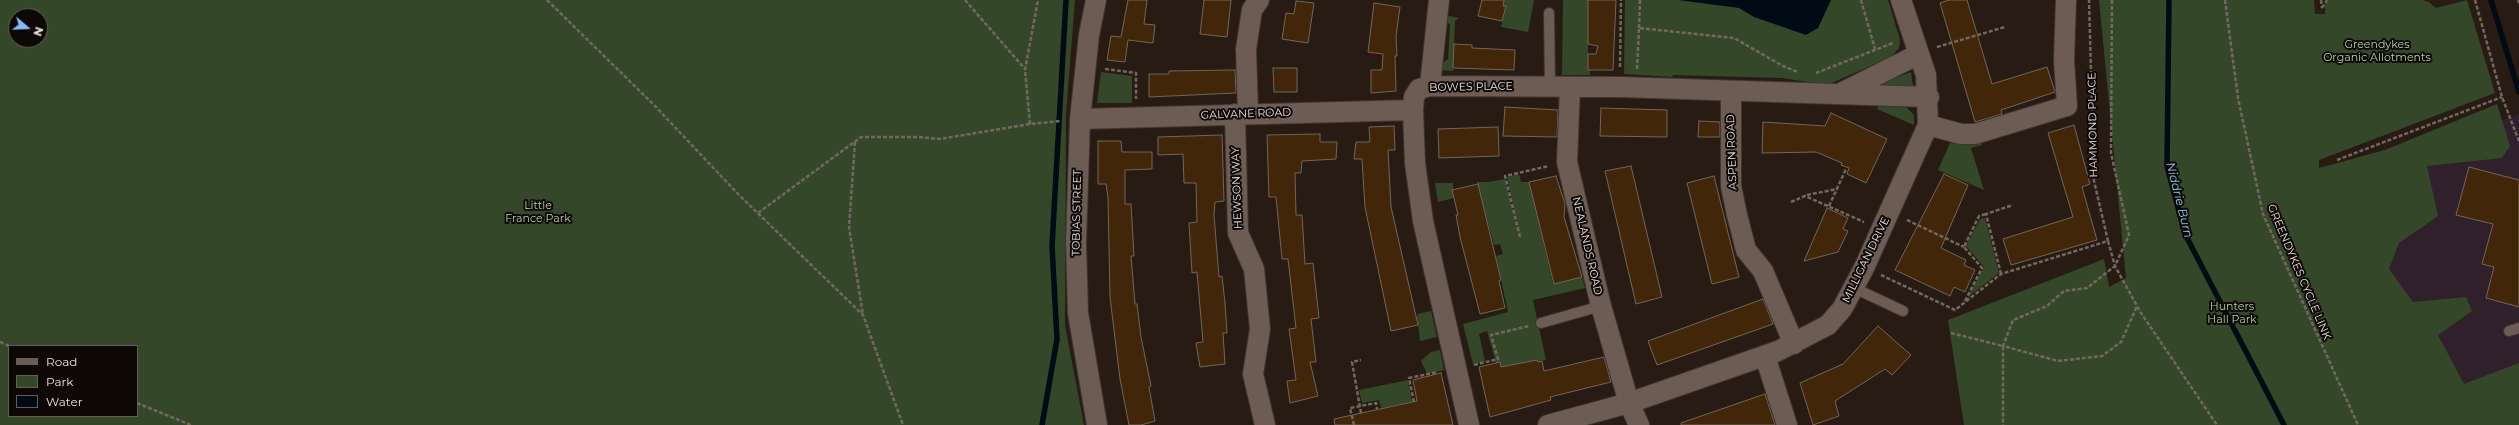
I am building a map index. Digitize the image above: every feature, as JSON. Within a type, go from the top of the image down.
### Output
[{"type":"street","name":"TOBIAS STREET","points":[[1096,0],[1080,119],[1076,243],[1078,313],[1096,425]]},
{"type":"street","name":"HEWSON WAY","points":[[1259,0],[1252,10],[1246,49],[1238,233],[1254,268],[1260,329],[1253,374],[1265,425]]},
{"type":"street","points":[[1430,86],[1439,0]]},
{"type":"street","name":"MILLIGAN DRIVE","points":[[1548,425],[1629,403],[1765,356],[1794,344],[1828,325],[1854,288],[1864,268],[1928,125],[1929,96],[1926,75],[1901,0]]},
{"type":"street","points":[[1928,125],[1961,134],[1975,134],[2067,106],[2064,60],[2066,0]]},
{"type":"street","name":"BOWES PLACE","points":[[1842,93],[1919,54]]},
{"type":"street","name":"BOWES PLACE","points":[[1469,425],[1423,221],[1415,163],[1413,110],[1414,97],[1419,89],[1430,86],[1628,87],[1804,94],[1842,93],[1929,96]]},
{"type":"street","name":"NEALANDS ROAD","points":[[1570,87],[1567,162],[1601,306],[1629,403],[1639,425]]},
{"type":"street","name":"ASPEN ROAD","points":[[1731,90],[1731,186],[1736,215],[1746,250],[1763,271],[1794,344]]},
{"type":"street","name":"GALVANE ROAD","points":[[1080,119],[1413,110]]},
{"type":"street","points":[[1765,356],[1788,425]]},
{"type":"lane","points":[[1549,13],[1550,86]]},
{"type":"lane","points":[[1854,288],[1903,311]]},
{"type":"lane","points":[[1542,323],[1601,306]]},
{"type":"path","points":[[547,0],[654,105],[758,213],[863,315]]},
{"type":"path","points":[[965,0],[1025,70]]},
{"type":"path","points":[[1030,124],[1025,70],[1038,0]]},
{"type":"path","points":[[1621,0],[1628,87]]},
{"type":"path","points":[[1628,87],[1639,28],[1640,0]]},
{"type":"path","points":[[1861,0],[1875,49]]},
{"type":"path","name":"HAMMOND PLACE","points":[[2088,0],[2094,182],[2115,266],[2137,306],[2217,425]]},
{"type":"path","points":[[2003,425],[2003,346],[2012,320],[2047,306],[2064,291],[2087,288],[2115,266],[2129,235],[2111,153],[2112,0]]},
{"type":"path","name":"GREENDYKES CYCLE LINK","points":[[2224,0],[2238,98],[2263,214],[2358,425]]},
{"type":"path","points":[[2321,0],[2322,8],[2327,0]]},
{"type":"path","points":[[2475,0],[2502,96],[2519,141]]},
{"type":"path","points":[[1919,54],[2005,27]]},
{"type":"path","points":[[1639,28],[1734,38],[1783,66],[1801,74]]},
{"type":"path","points":[[1814,73],[1875,49],[1895,43],[1893,36]]},
{"type":"path","points":[[1086,66],[1136,73],[1137,117]]},
{"type":"path","points":[[2337,160],[2502,96]]},
{"type":"path","points":[[758,213],[861,137],[918,137],[940,140],[1030,124],[1056,122]]},
{"type":"path","points":[[855,141],[849,227],[863,315],[904,425]]},
{"type":"path","points":[[1520,237],[1505,176],[1567,162]]},
{"type":"path","points":[[1829,206],[1846,169]]},
{"type":"path","points":[[1791,202],[1805,196],[1838,188]]},
{"type":"path","points":[[1805,196],[1881,230]]},
{"type":"path","points":[[1964,247],[1980,216],[2013,205]]},
{"type":"path","points":[[1986,214],[2001,274]]},
{"type":"path","points":[[1907,220],[1964,247],[1982,268],[1965,302]]},
{"type":"path","points":[[1864,268],[1956,310],[2001,274],[2108,241]]},
{"type":"path","points":[[1951,332],[2058,361],[2102,356],[2121,342],[2137,306]]},
{"type":"path","points":[[1414,402],[1409,378],[1456,370],[1498,359],[1491,335],[1542,323]]},
{"type":"path","points":[[1361,360],[1352,362],[1361,413]]},
{"type":"path","points":[[138,403],[191,425]]},
{"type":"path","points":[[1354,425],[1350,408],[1376,403],[1377,409]]},
{"type":"shaded area","points":[[2519,114],[2519,378],[2447,412],[2347,175]]},
{"type":"green space","name":"Little France Park","points":[[0,0],[1075,0],[1066,114],[1065,326],[1084,425],[0,425]]},
{"type":"green space","points":[[1504,0],[1534,0],[1528,32],[1501,27],[1506,7],[1503,6]]},
{"type":"green space","points":[[1563,0],[1588,0],[1588,70],[1590,70],[1590,75],[1562,75]]},
{"type":"green space","points":[[1625,0],[1888,0],[1900,40],[1899,48],[1891,57],[1827,85],[1782,78],[1673,75],[1672,77],[1624,74]]},
{"type":"green space","name":"Hunters Hall Park","points":[[2099,0],[2314,0],[2315,14],[2325,14],[2325,0],[2422,0],[2429,2],[2436,8],[2467,0],[2495,93],[2319,160],[2319,168],[2385,150],[2497,104],[2510,146],[2502,158],[2427,166],[2438,216],[2399,243],[2389,269],[2413,302],[2466,297],[2472,311],[2438,335],[2464,384],[2519,363],[2519,425],[1964,425],[1948,320],[2104,259],[2109,287],[2126,278]]},
{"type":"green space","points":[[1445,15],[1459,18],[1455,21],[1453,71],[1439,70],[1439,66],[1448,59],[1450,25],[1444,18]]},
{"type":"green space","points":[[1101,72],[1132,76],[1132,103],[1097,103]]},
{"type":"green space","points":[[1911,72],[1913,87],[1881,87],[1881,83]]},
{"type":"green space","points":[[1879,105],[1906,107],[1914,115],[1914,125],[1877,109]]},
{"type":"green space","points":[[1982,142],[1982,145],[1971,148],[1984,190],[1938,170],[1950,143],[1971,145]]},
{"type":"green space","points":[[1519,174],[1521,182],[1529,182],[1553,284],[1582,277],[1585,288],[1533,300],[1546,360],[1528,362],[1513,369],[1512,365],[1501,367],[1496,363],[1487,331],[1479,334],[1485,361],[1473,364],[1463,324],[1508,312],[1496,256],[1503,254],[1500,244],[1494,245],[1477,182],[1489,182],[1505,179],[1520,238],[1507,177]]},
{"type":"green space","points":[[1435,183],[1453,183],[1454,198],[1438,202]]},
{"type":"green space","points":[[1985,218],[1999,273],[1968,297],[1984,267],[1966,246],[1980,219]]},
{"type":"green space","points":[[1431,311],[1437,337],[1420,341],[1417,314]]},
{"type":"green space","points":[[1440,350],[1444,370],[1427,374],[1421,361],[1431,352]]},
{"type":"green space","points":[[1408,380],[1412,402],[1381,408],[1379,400],[1362,403],[1359,390]]},
{"type":"water","points":[[1678,0],[1831,0],[1818,28],[1806,35],[1754,17],[1739,8]]},
{"type":"building","points":[[1128,0],[1147,0],[1144,24],[1155,25],[1153,43],[1128,40],[1125,62],[1107,60],[1111,36],[1121,37]]},
{"type":"building","points":[[1204,0],[1231,0],[1227,37],[1200,34]]},
{"type":"building","points":[[1482,0],[1504,0],[1503,6],[1506,6],[1502,21],[1478,16]]},
{"type":"building","points":[[1588,0],[1616,0],[1613,70],[1588,70],[1588,54],[1596,54],[1598,46],[1588,44]]},
{"type":"building","points":[[1949,0],[1967,0],[1992,84],[2047,67],[2055,92],[2001,110],[2002,114],[1975,122],[1940,3]]},
{"type":"building","points":[[1296,1],[1314,3],[1308,43],[1282,39],[1286,13],[1294,14]]},
{"type":"building","points":[[1374,3],[1400,7],[1396,36],[1397,56],[1395,56],[1396,91],[1371,93],[1371,70],[1382,70],[1383,54],[1368,52]]},
{"type":"building","points":[[1454,44],[1472,45],[1472,48],[1515,50],[1514,70],[1453,68]]},
{"type":"building","points":[[1273,68],[1297,68],[1297,92],[1274,92]]},
{"type":"building","points":[[1235,70],[1236,93],[1149,97],[1149,74],[1169,74],[1169,71]]},
{"type":"building","points":[[1505,107],[1558,110],[1557,137],[1503,136]]},
{"type":"building","points":[[1601,108],[1667,110],[1667,137],[1600,136]]},
{"type":"building","points":[[1831,113],[1887,139],[1866,183],[1847,174],[1849,168],[1841,165],[1842,163],[1816,152],[1762,153],[1763,122],[1825,126]]},
{"type":"building","points":[[1699,121],[1720,122],[1720,137],[1698,137]]},
{"type":"building","points":[[2074,125],[2090,184],[2082,187],[2097,240],[2011,265],[2003,239],[2073,217],[2048,133]]},
{"type":"building","points":[[1394,126],[1395,150],[1388,150],[1391,207],[1418,325],[1391,331],[1365,207],[1362,159],[1354,159],[1356,142],[1370,142],[1369,127]]},
{"type":"building","points":[[1498,127],[1499,156],[1439,158],[1438,129]]},
{"type":"building","points":[[1320,134],[1320,142],[1337,142],[1336,159],[1302,161],[1301,173],[1295,173],[1296,215],[1302,215],[1305,264],[1313,263],[1319,318],[1311,319],[1316,362],[1310,362],[1318,396],[1290,403],[1287,381],[1296,380],[1289,329],[1296,328],[1288,259],[1282,259],[1276,197],[1269,197],[1267,135]]},
{"type":"building","points":[[1222,135],[1224,201],[1215,202],[1214,215],[1219,277],[1222,276],[1225,303],[1227,333],[1223,333],[1225,364],[1200,367],[1196,343],[1203,342],[1197,272],[1192,273],[1189,223],[1197,222],[1196,183],[1184,183],[1183,154],[1158,155],[1158,137]]},
{"type":"building","points":[[1098,141],[1121,141],[1122,152],[1152,152],[1152,169],[1125,170],[1125,204],[1131,204],[1134,256],[1131,256],[1135,304],[1137,304],[1141,337],[1151,386],[1149,387],[1155,421],[1141,425],[1129,425],[1120,379],[1110,297],[1108,198],[1106,184],[1098,184]]},
{"type":"building","points":[[1631,166],[1662,297],[1636,304],[1605,171]]},
{"type":"building","points":[[2469,167],[2519,180],[2519,307],[2486,298],[2494,267],[2482,264],[2493,224],[2456,215]]},
{"type":"building","points":[[1944,174],[1968,185],[1941,248],[1966,260],[1964,265],[1975,270],[1965,292],[1954,287],[1950,296],[1895,270]]},
{"type":"building","points":[[1556,176],[1565,204],[1564,217],[1582,277],[1554,284],[1529,182]]},
{"type":"building","points":[[1714,176],[1739,277],[1712,284],[1687,183]]},
{"type":"building","points":[[1478,184],[1501,280],[1499,281],[1505,308],[1480,314],[1460,237],[1456,215],[1458,215],[1452,190]]},
{"type":"building","points":[[1827,208],[1848,218],[1843,229],[1848,231],[1838,252],[1804,261]]},
{"type":"building","points":[[1763,299],[1773,324],[1657,365],[1648,341]]},
{"type":"building","points":[[1878,326],[1911,355],[1892,375],[1885,369],[1835,401],[1839,416],[1813,425],[1800,383],[1843,364]]},
{"type":"building","points":[[1604,357],[1611,382],[1550,397],[1551,400],[1490,417],[1479,367],[1500,362],[1501,367],[1537,360],[1538,362],[1542,361],[1544,371]]},
{"type":"building","points":[[1441,373],[1453,425],[1335,425],[1334,419],[1417,401],[1413,380]]},
{"type":"building","points":[[1765,394],[1775,425],[1681,425],[1681,423]]},
{"type":"waterway","points":[[1042,425],[1057,339],[1052,246],[1066,0]]},
{"type":"waterway","name":"Niddrie Burn","points":[[2169,0],[2167,166],[2185,234],[2284,425]]},
{"type":"waterway","name":"Niddrie Burn","points":[[2491,0],[2519,92]]},
{"type":"park label","name":"Greendykes Organic Allotments","points":[[2377,51]]}]
